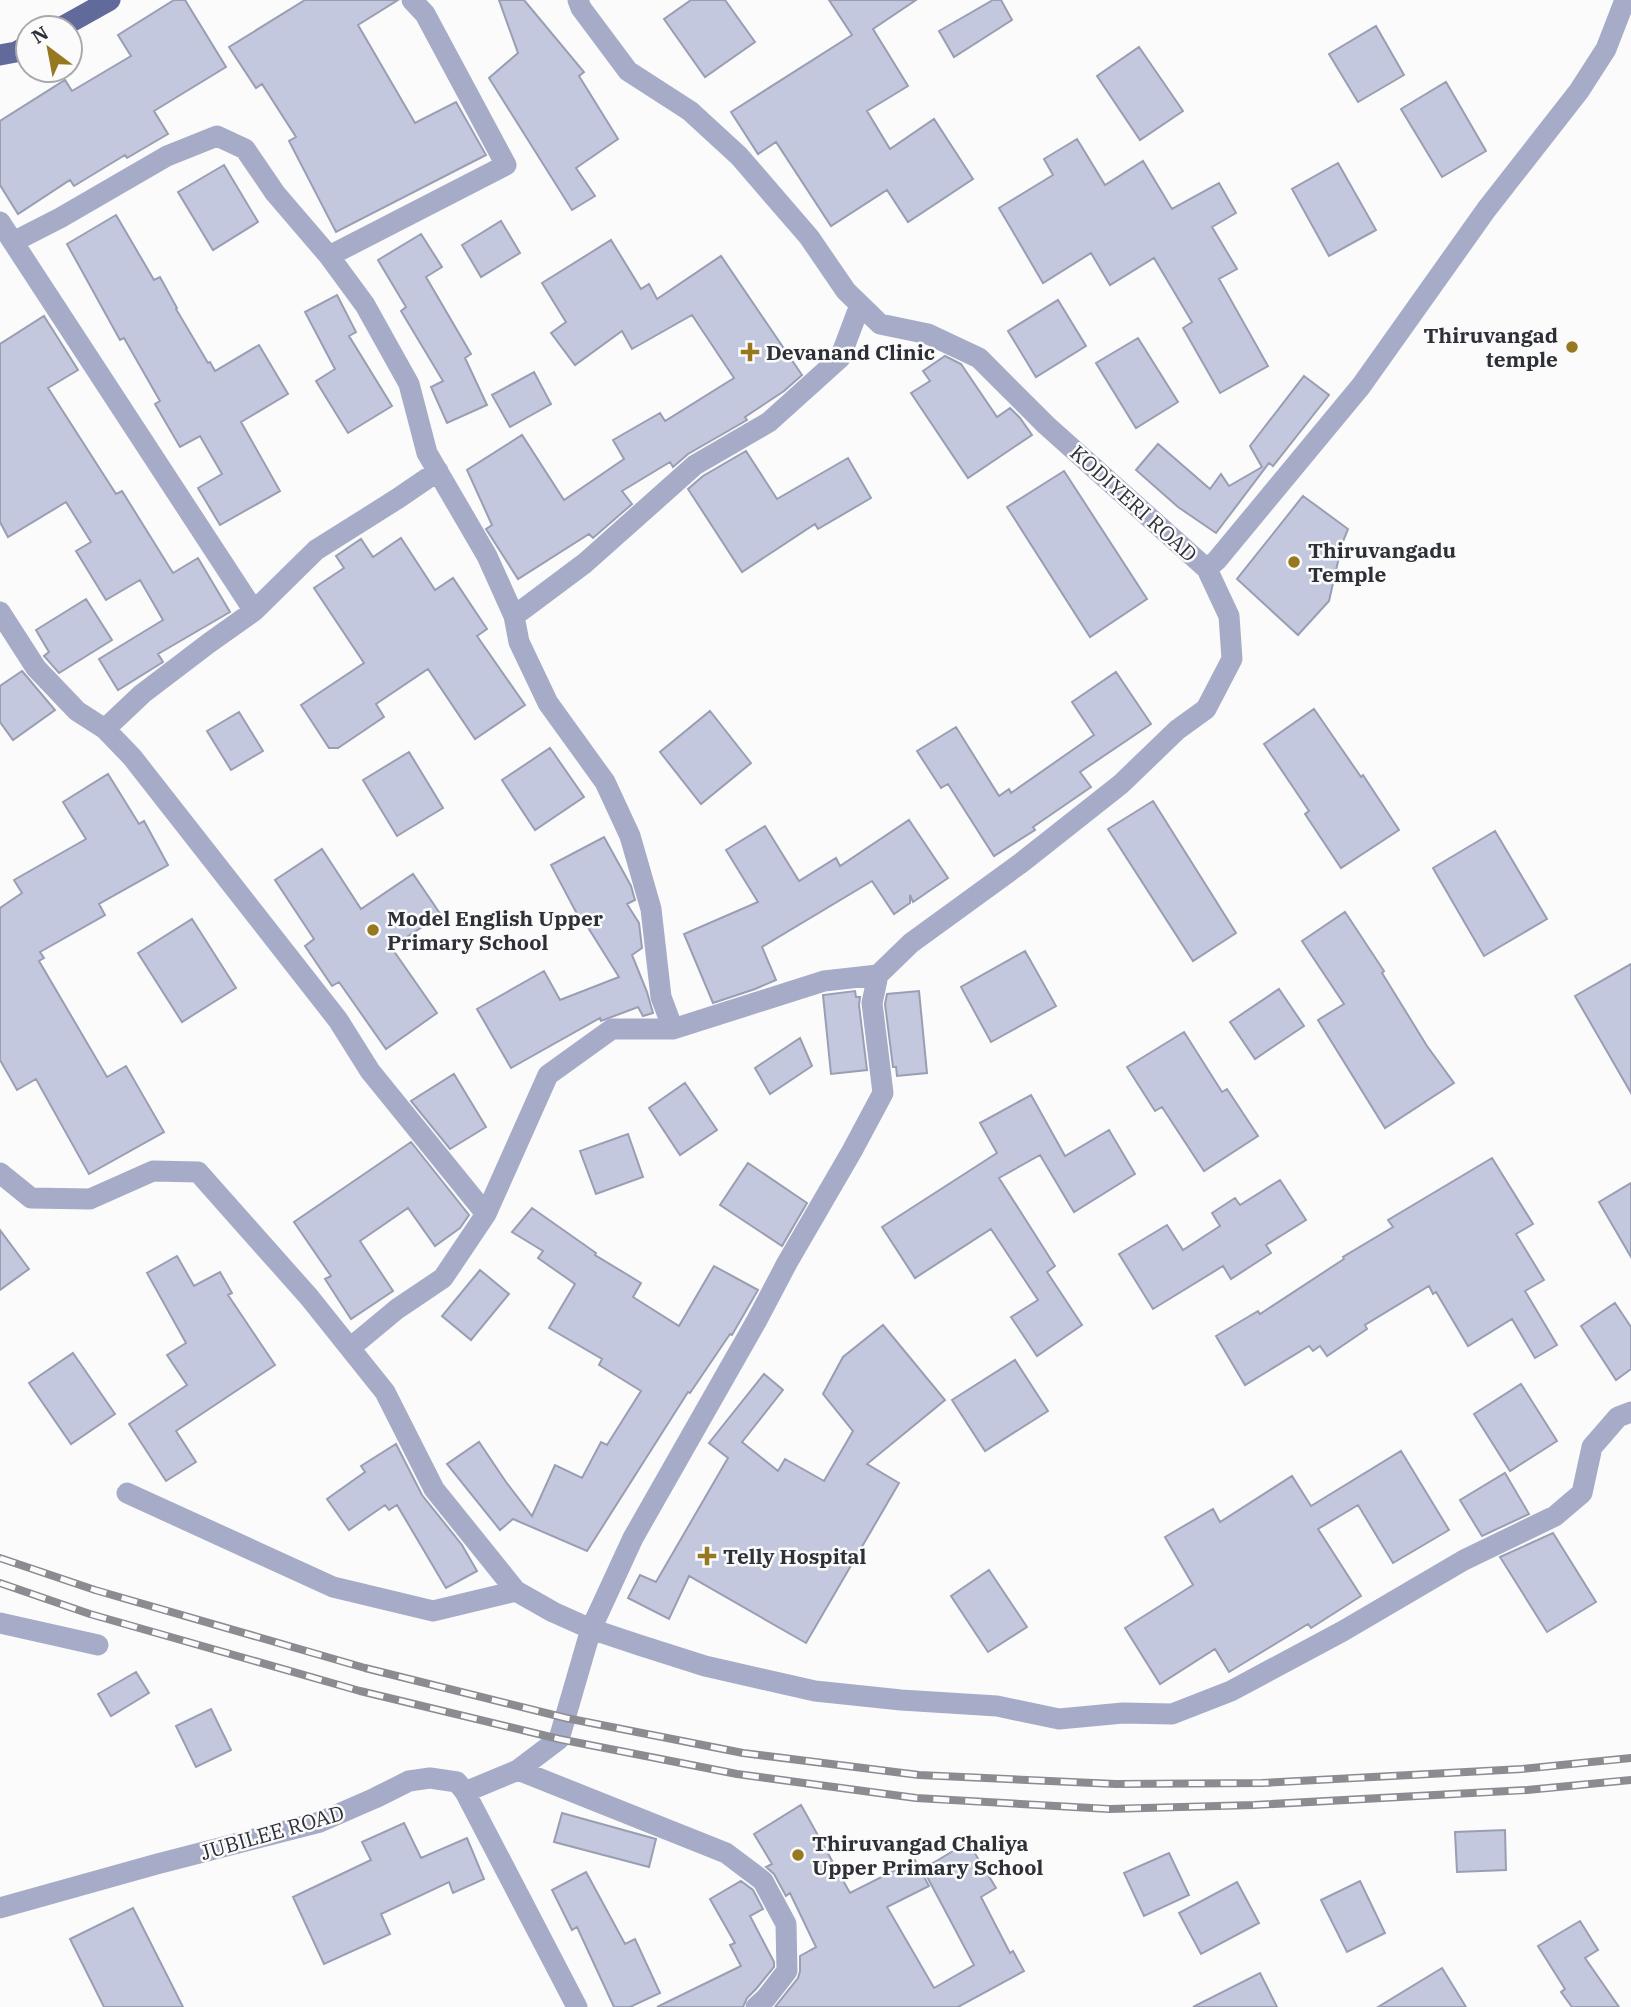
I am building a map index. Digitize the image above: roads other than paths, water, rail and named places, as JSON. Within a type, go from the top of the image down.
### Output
[{"type":"main road","points":[[84,15],[110,0]]},
{"type":"street","points":[[329,256],[506,165],[425,14],[412,0]]},
{"type":"street","name":"KODIYERI ROAD","points":[[578,0],[581,8],[628,71],[690,111],[739,156],[809,237],[846,291],[880,324],[928,334],[979,358],[1046,425],[1207,569],[1361,386],[1486,210],[1579,91],[1606,50],[1625,0]]},
{"type":"street","points":[[13,242],[167,156],[217,136],[245,149],[275,193],[329,256],[365,304],[409,384],[426,453],[487,556],[514,616],[519,642],[548,703],[605,782],[630,836],[650,909],[661,997],[673,1029]]},
{"type":"street","points":[[0,222],[254,611]]},
{"type":"street","points":[[514,616],[585,563],[695,465],[769,422],[840,359],[860,305]]},
{"type":"street","points":[[105,729],[142,694],[254,611],[316,550],[438,471]]},
{"type":"street","points":[[577,2007],[466,1792],[518,1770],[559,1739],[591,1629],[633,1538],[883,1093],[873,1003],[878,975],[911,943],[1021,863],[1121,784],[1177,730],[1206,709],[1232,659],[1229,616],[1207,569]]},
{"type":"street","points":[[0,612],[36,668],[77,710],[105,729],[132,757],[338,1020],[370,1071],[486,1214]]},
{"type":"street","points":[[350,1348],[443,1278],[486,1214],[548,1075],[612,1029],[673,1029],[824,981],[878,975]]},
{"type":"street","points":[[0,1173],[31,1198],[90,1199],[153,1171],[198,1172],[309,1297],[385,1392],[434,1489],[516,1591],[591,1629],[705,1666],[816,1691],[997,1706],[1059,1719],[1123,1713],[1172,1714],[1231,1691],[1343,1631],[1464,1560],[1555,1516],[1582,1493],[1592,1447],[1618,1417],[1631,1412]]},
{"type":"street","points":[[127,1493],[332,1587],[433,1611],[516,1591]]},
{"type":"street","points":[[0,1623],[98,1645]]},
{"type":"street","points":[[518,1770],[726,1853],[763,1881],[786,1924],[787,1971],[756,2007]]},
{"type":"street","name":"JUBILEE ROAD","points":[[0,1908],[320,1822],[409,1781],[430,1778],[457,1782],[466,1792]]},
{"type":"railway","points":[[0,1558],[95,1590],[365,1668],[566,1718],[743,1753],[919,1775],[1116,1784],[1262,1783],[1522,1769],[1631,1758]]},
{"type":"railway","points":[[0,1583],[90,1614],[360,1691],[559,1739],[737,1774],[916,1798],[1109,1809],[1254,1805],[1527,1790],[1631,1780]]},
{"type":"place","name":"Thiruvangad temple","points":[[1572,347]]},
{"type":"place","name":"Devanand Clinic","points":[[750,352]]},
{"type":"place","name":"Thiruvangadu Temple","points":[[1294,562]]},
{"type":"place","name":"Model English Upper Primary School","points":[[373,930]]},
{"type":"place","name":"Telly Hospital","points":[[707,1556]]},
{"type":"place","name":"Thiruvangad Chaliya Upper Primary School","points":[[798,1855]]}]
